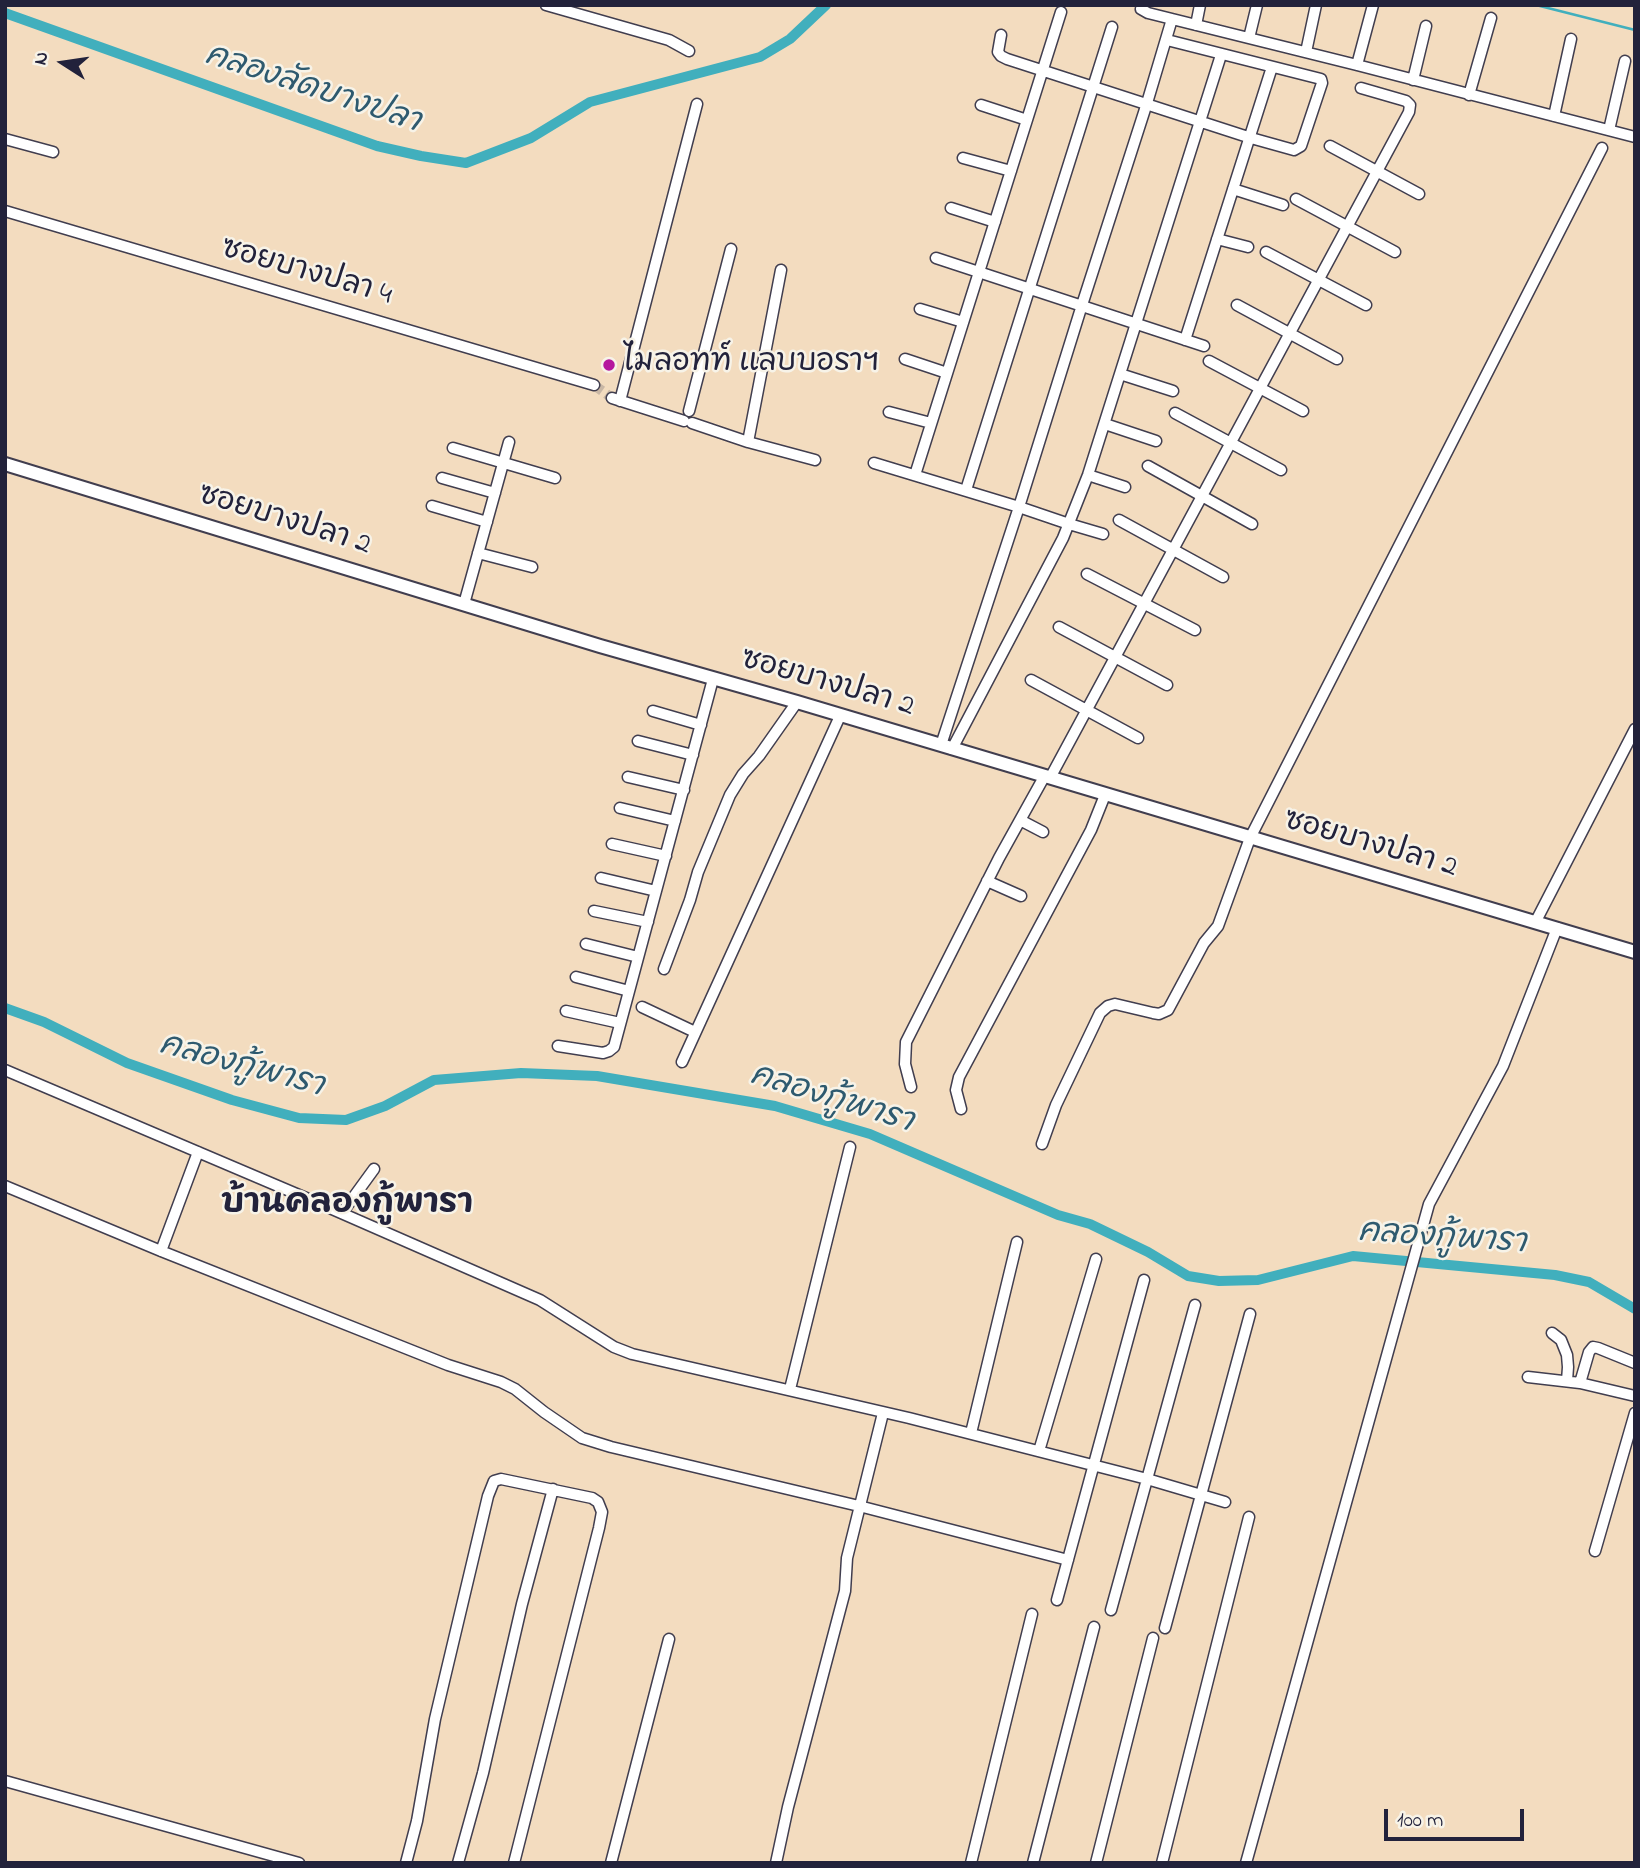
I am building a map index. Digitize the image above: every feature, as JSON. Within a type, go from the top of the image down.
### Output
[{"type":"street","points":[[546,5],[669,40],[689,51]]},
{"type":"street","points":[[1142,5],[1143,11],[1172,19],[1635,137]]},
{"type":"street","points":[[1196,25],[1200,5]]},
{"type":"street","points":[[1249,38],[1257,5]]},
{"type":"street","points":[[1306,52],[1316,5]]},
{"type":"street","points":[[1357,65],[1373,5]]},
{"type":"street","points":[[915,475],[1061,12]]},
{"type":"street","points":[[1469,95],[1491,18]]},
{"type":"street","points":[[946,747],[950,715],[1019,506],[1172,19]]},
{"type":"street","points":[[1413,80],[1426,26]]},
{"type":"street","points":[[966,490],[1112,27]]},
{"type":"street","points":[[1001,35],[998,52],[1001,56],[1251,138],[1298,149],[1304,141],[1321,79],[1167,40]]},
{"type":"street","points":[[1554,116],[1571,39]]},
{"type":"street","points":[[946,747],[967,720],[1069,524],[1105,424],[1221,55]]},
{"type":"street","points":[[1609,131],[1625,61]]},
{"type":"street","points":[[1185,341],[1272,67]]},
{"type":"street","points":[[911,1087],[905,1064],[906,1042],[987,881],[1020,820],[1087,710],[1409,112],[1410,105],[1406,101],[1362,88]]},
{"type":"street","points":[[697,104],[616,400],[688,418],[748,442],[815,460]]},
{"type":"street","points":[[981,105],[1027,120]]},
{"type":"street","points":[[5,139],[52,152]]},
{"type":"street","points":[[1330,146],[1419,194]]},
{"type":"street","points":[[1042,1144],[1056,1105],[1100,1013],[1115,1004],[1159,1014],[1168,1010],[1204,943],[1218,926],[1250,838],[1602,148]]},
{"type":"street","points":[[963,158],[1011,171]]},
{"type":"street","points":[[1233,190],[1283,205]]},
{"type":"street","points":[[1296,199],[1395,252]]},
{"type":"street","points":[[951,208],[995,222]]},
{"type":"street","name":"ซอยบางปลา 4","points":[[5,211],[594,385]]},
{"type":"street","points":[[1217,239],[1248,247]]},
{"type":"street","points":[[688,418],[699,365],[731,249]]},
{"type":"street","points":[[1266,252],[1366,305]]},
{"type":"street","points":[[936,258],[1204,346]]},
{"type":"street","points":[[748,442],[781,270]]},
{"type":"street","points":[[1237,305],[1337,359]]},
{"type":"street","points":[[920,309],[963,322]]},
{"type":"street","points":[[905,359],[947,373]]},
{"type":"street","points":[[1209,360],[1303,411]]},
{"type":"street","points":[[1120,374],[1173,391]]},
{"type":"street","points":[[889,412],[931,423]]},
{"type":"street","points":[[1175,413],[1281,470]]},
{"type":"street","points":[[1105,424],[1156,441]]},
{"type":"street","points":[[464,604],[509,442]]},
{"type":"street","points":[[453,448],[555,478]]},
{"type":"street","points":[[874,463],[1103,534]]},
{"type":"street","name":"ซอยบางปลา 2","points":[[5,464],[713,679],[1635,952]]},
{"type":"street","points":[[1148,466],[1252,524]]},
{"type":"street","points":[[1088,475],[1125,487]]},
{"type":"street","points":[[442,478],[495,493]]},
{"type":"street","points":[[432,506],[487,522]]},
{"type":"street","points":[[1119,520],[1223,577]]},
{"type":"street","points":[[478,553],[531,567]]},
{"type":"street","points":[[1087,574],[1195,631]]},
{"type":"street","points":[[1059,627],[1167,685]]},
{"type":"street","points":[[558,1046],[596,1052],[609,1051],[614,1047],[713,679]]},
{"type":"street","points":[[1031,681],[1138,738]]},
{"type":"street","points":[[664,969],[698,872],[730,795],[796,702]]},
{"type":"street","points":[[653,711],[701,725]]},
{"type":"street","points":[[950,715],[967,720]]},
{"type":"street","points":[[682,1062],[840,716]]},
{"type":"street","points":[[1536,921],[1635,729]]},
{"type":"street","points":[[638,740],[693,755]]},
{"type":"street","points":[[628,777],[684,790]]},
{"type":"street","points":[[961,1109],[956,1090],[959,1077],[1091,830],[1105,795]]},
{"type":"street","points":[[620,808],[675,821]]},
{"type":"street","points":[[1020,820],[1042,832]]},
{"type":"street","points":[[612,844],[666,856]]},
{"type":"street","points":[[601,878],[656,891]]},
{"type":"street","points":[[987,881],[1021,895]]},
{"type":"street","points":[[594,911],[648,922]]},
{"type":"street","points":[[1246,1863],[1429,1204],[1503,1066],[1557,928]]},
{"type":"street","points":[[586,944],[638,957]]},
{"type":"street","points":[[576,977],[629,991]]},
{"type":"street","points":[[642,1007],[695,1032]]},
{"type":"street","points":[[566,1012],[620,1023]]},
{"type":"street","points":[[5,1070],[540,1300],[624,1351],[971,1433],[1225,1502]]},
{"type":"street","points":[[790,1389],[850,1147]]},
{"type":"street","points":[[161,1251],[198,1152]]},
{"type":"street","points":[[342,1213],[374,1169]]},
{"type":"street","points":[[5,1186],[448,1365],[501,1382],[515,1389],[582,1438],[1068,1560]]},
{"type":"street","points":[[971,1433],[1017,1242]]},
{"type":"street","points":[[1040,1451],[1096,1259]]},
{"type":"street","points":[[1057,1600],[1144,1280]]},
{"type":"street","points":[[1111,1610],[1195,1305]]},
{"type":"street","points":[[1165,1628],[1250,1314]]},
{"type":"street","points":[[1552,1333],[1561,1340],[1567,1355],[1567,1381]]},
{"type":"street","points":[[1580,1383],[1589,1352],[1593,1348],[1635,1363]]},
{"type":"street","points":[[1528,1377],[1580,1383],[1635,1396]]},
{"type":"street","points":[[776,1863],[788,1807],[845,1591],[847,1558],[883,1413]]},
{"type":"street","points":[[1595,1551],[1635,1413]]},
{"type":"street","points":[[406,1863],[435,1719],[491,1486],[494,1481],[501,1479],[593,1499],[598,1502],[602,1513],[514,1863]]},
{"type":"street","points":[[458,1863],[553,1489]]},
{"type":"street","points":[[1162,1863],[1249,1517]]},
{"type":"street","points":[[971,1863],[1032,1614]]},
{"type":"street","points":[[1033,1863],[1094,1627]]},
{"type":"street","points":[[1096,1863],[1153,1638]]},
{"type":"street","points":[[611,1863],[669,1639]]},
{"type":"street","points":[[5,1781],[299,1863]]},
{"type":"waterway","name":"คลองลัดบางปลา","points":[[5,13],[377,146],[466,163],[531,138],[590,102],[760,57],[790,39],[826,5]]},
{"type":"waterway","points":[[1536,5],[1635,30]]},
{"type":"waterway","name":"คลองกู้พารา","points":[[5,1008],[44,1022],[127,1063],[232,1100],[299,1118],[346,1120],[385,1106],[434,1080],[521,1073],[597,1076],[775,1106],[870,1134],[1058,1215],[1090,1224],[1148,1252],[1188,1276],[1219,1281],[1258,1280],[1353,1256],[1555,1275],[1589,1282],[1635,1309]]},
{"type":"tunnel","points":[[594,385],[612,398]]},
{"type":"place","name":"ไมลอทท์ แลบบอราฯ","points":[[609,365]]},
{"type":"district","name":"บ้านคลองกู้พารา","points":[[347,1207]]}]
